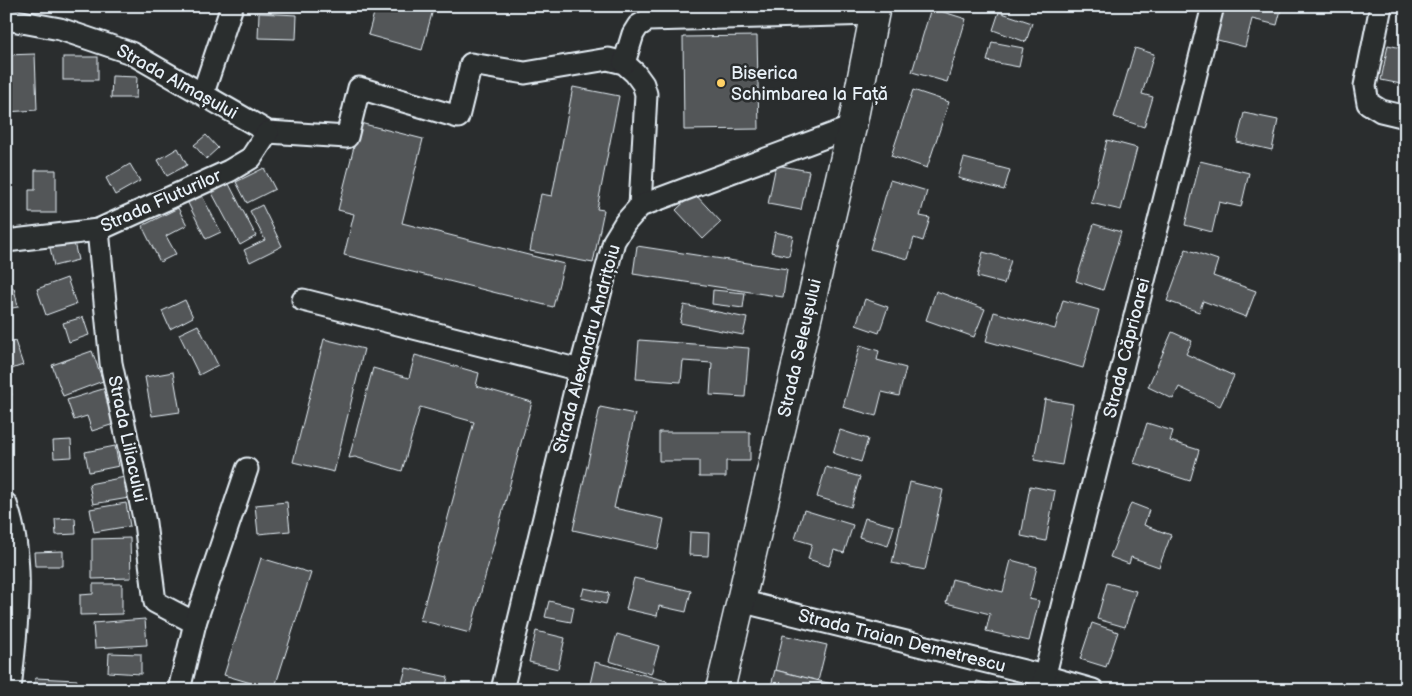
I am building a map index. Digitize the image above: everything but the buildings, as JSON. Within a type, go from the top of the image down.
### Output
[{"type":"main road","name":"Strada Seleușului","points":[[720,690],[852,127],[875,10]]},
{"type":"street","points":[[203,93],[232,6]]},
{"type":"street","name":"Strada Căprioarei","points":[[1043,683],[1213,6]]},
{"type":"street","points":[[1381,6],[1365,86],[1368,102],[1381,111],[1406,117]]},
{"type":"street","points":[[640,206],[646,94],[639,78],[624,63],[633,34],[638,26],[648,20],[875,10]]},
{"type":"street","name":"Strada Almașului","points":[[6,19],[60,29],[131,53],[268,132],[347,136],[359,88],[458,117],[471,64],[525,73],[608,59],[624,63]]},
{"type":"street","name":"Strada Alexandru Andrițoiu","points":[[502,690],[580,370],[614,241],[625,223],[640,206],[852,127]]},
{"type":"street","name":"Strada Fluturilor","points":[[6,241],[98,230],[229,170],[250,158],[268,132]]},
{"type":"street","name":"Strada Liliacului","points":[[98,230],[111,364],[145,523],[155,602],[196,623]]},
{"type":"street","points":[[303,300],[580,370]]},
{"type":"street","points":[[179,690],[196,623],[247,469]]},
{"type":"street","points":[[6,504],[13,524],[19,595],[10,690]]},
{"type":"street","name":"Strada Traian Demetrescu","points":[[740,601],[1043,683],[1093,690]]},
{"type":"place","name":"Biserica Schimbarea la Față","points":[[721,83]]}]
